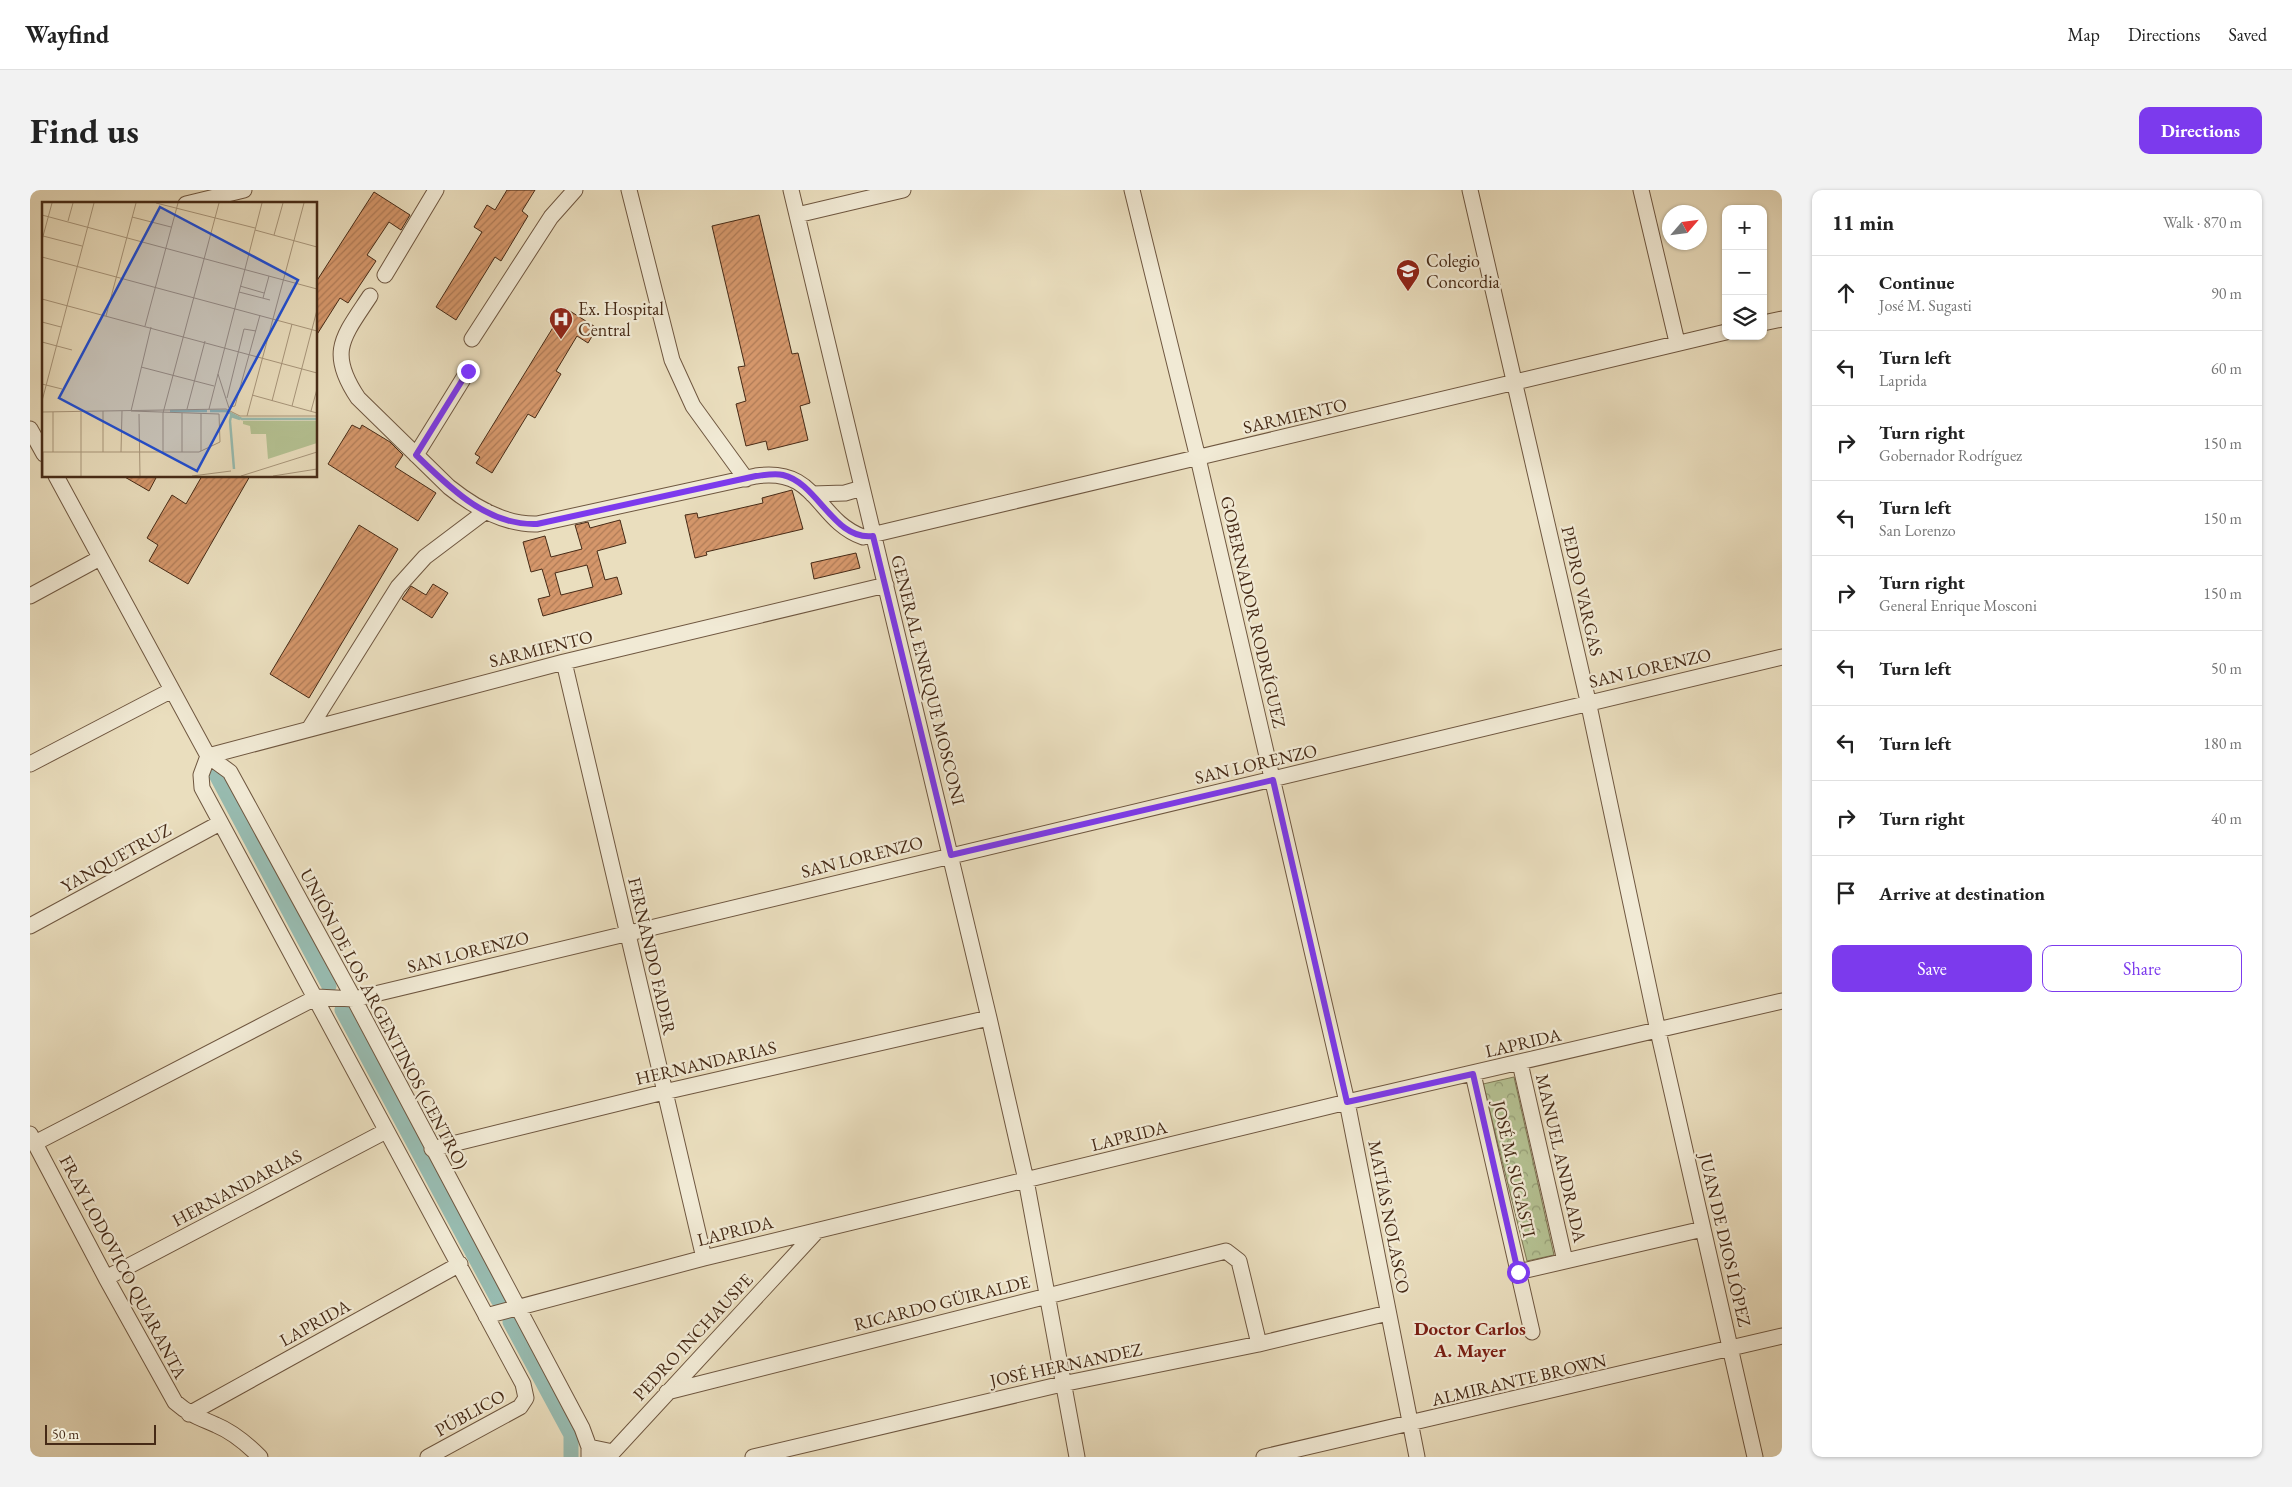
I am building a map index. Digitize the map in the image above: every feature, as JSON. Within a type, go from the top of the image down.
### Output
[{"type":"street","points":[[194,202],[244,190]]},
{"type":"street","points":[[384,275],[436,190]]},
{"type":"street","points":[[472,339],[550,217],[575,190]]},
{"type":"street","points":[[629,190],[672,360],[692,406],[746,479]]},
{"type":"street","name":"GENERAL ENRIQUE MOSCONI","points":[[791,190],[990,1018],[1026,1180],[1062,1384],[1077,1457]]},
{"type":"street","points":[[797,215],[902,190]]},
{"type":"street","name":"GOBERNADOR RODRÍGUEZ","points":[[1132,190],[1198,458],[1347,1102]]},
{"type":"street","name":"PEDRO VARGAS","points":[[1470,190],[1588,702],[1658,1031]]},
{"type":"street","points":[[1640,190],[1676,342]]},
{"type":"street","points":[[370,296],[343,339],[340,360],[346,380],[358,398],[416,455],[461,497],[486,511],[522,525],[537,524],[746,479],[782,474],[792,478],[812,494],[837,520],[855,534],[863,537],[873,536]]},
{"type":"street","points":[[1767,322],[1782,319]]},
{"type":"street","name":"SARMIENTO","points":[[873,536],[1514,383],[1676,342],[1722,333]]},
{"type":"street","points":[[416,455],[468,371]]},
{"type":"street","points":[[30,429],[42,450]]},
{"type":"street","name":"UNIÓN DE LOS ARGENTINOS (CENTRO)","points":[[57,478],[208,756],[230,772],[354,999],[432,1149],[519,1307],[582,1428],[589,1452]]},
{"type":"street","points":[[812,494],[845,493],[862,488]]},
{"type":"street","points":[[309,729],[398,587],[425,557],[486,511]]},
{"type":"street","points":[[30,596],[100,558]]},
{"type":"street","name":"SARMIENTO","points":[[208,756],[564,662],[886,585]]},
{"type":"street","name":"SAN LORENZO","points":[[316,997],[354,999],[1782,657]]},
{"type":"street","name":"FERNANDO FADER","points":[[564,662],[704,1258]]},
{"type":"street","points":[[30,764],[172,690]]},
{"type":"street","points":[[208,756],[201,775],[202,788],[316,997],[386,1131],[460,1264],[486,1316]]},
{"type":"street","name":"YANQUETRUZ","points":[[30,926],[220,823]]},
{"type":"street","points":[[34,1147],[316,997]]},
{"type":"street","name":"LAPRIDA","points":[[486,1316],[704,1258],[1347,1102],[1782,1001]]},
{"type":"street","name":"HERNANDARIAS","points":[[432,1149],[664,1092],[990,1018]]},
{"type":"street","name":"JUAN DE DIOS LÓPEZ","points":[[1658,1031],[1755,1457]]},
{"type":"street","name":"MANUEL ANDRADA","points":[[1520,1063],[1565,1261]]},
{"type":"street","name":"JOSÉ M. SUGASTI","points":[[1473,1074],[1532,1332]]},
{"type":"street","name":"MATÍAS NOLASCO","points":[[1347,1102],[1417,1457]]},
{"type":"street","name":"HERNANDARIAS","points":[[106,1278],[386,1131]]},
{"type":"street","name":"FRAY LODOVICO QUARANTA","points":[[34,1147],[175,1402],[189,1414]]},
{"type":"street","points":[[1518,1272],[1703,1229]]},
{"type":"street","name":"PEDRO INCHAUSPE","points":[[589,1452],[614,1454],[667,1392],[817,1231]]},
{"type":"street","name":"RICARDO GÜIRALDE","points":[[667,1392],[1226,1251],[1239,1261],[1259,1344]]},
{"type":"street","name":"LAPRIDA","points":[[189,1414],[460,1264]]},
{"type":"street","name":"JOSÉ HERNANDEZ","points":[[753,1457],[1062,1384],[1259,1344],[1388,1312]]},
{"type":"street","name":"PÚBLICO","points":[[428,1457],[520,1407],[526,1398],[523,1384],[486,1316]]},
{"type":"street","name":"ALMIRANTE BROWN","points":[[1264,1457],[1410,1425],[1782,1336]]},
{"type":"street","points":[[189,1414],[217,1425],[239,1438],[260,1457]]},
{"type":"green space","points":[[1514,1077],[1554,1255],[1527,1261],[1483,1084]]},
{"type":"building","points":[[507,190],[535,190],[522,211],[528,216],[501,261],[495,257],[456,320],[436,307],[482,232],[474,227],[487,205],[495,210]]},
{"type":"building","points":[[374,192],[410,215],[401,230],[389,222],[367,255],[376,261],[348,303],[340,298],[318,333],[318,279]]},
{"type":"building","points":[[759,215],[792,354],[798,353],[810,403],[800,406],[808,440],[768,450],[766,441],[746,446],[736,404],[746,401],[738,367],[745,366],[712,226]]},
{"type":"building","points":[[565,308],[597,328],[588,343],[577,336],[556,371],[561,374],[535,418],[528,414],[492,473],[476,463],[480,457],[475,454]]},
{"type":"building","points":[[352,425],[360,429],[362,425],[390,442],[403,455],[395,467],[436,493],[418,521],[328,464]]},
{"type":"building","points":[[126,478],[156,478],[149,491]]},
{"type":"building","points":[[201,478],[249,478],[188,584],[149,561],[158,545],[147,538],[172,495],[186,504]]},
{"type":"building","points":[[792,490],[803,529],[706,552],[707,555],[695,558],[685,515],[697,513],[698,518],[763,503],[762,498]]},
{"type":"building","points":[[620,520],[626,543],[597,551],[605,580],[617,577],[622,594],[543,616],[538,599],[550,596],[542,569],[531,572],[523,542],[545,536],[551,557],[582,549],[575,525],[588,522],[590,528]],"holes":[[[587,565],[593,587],[561,595],[555,573]]]},
{"type":"building","points":[[359,525],[398,549],[309,698],[270,674]]},
{"type":"building","points":[[856,553],[860,568],[814,579],[811,563]]},
{"type":"building","points":[[433,584],[448,593],[432,618],[402,599],[411,586],[426,595]]},
{"type":"waterway","points":[[214,771],[329,986]]},
{"type":"waterway","points":[[342,1010],[498,1300]]},
{"type":"waterway","points":[[510,1322],[571,1435],[571,1457]]},
{"type":"place","name":"Colegio Concordia","points":[[1408,292]]},
{"type":"place","name":"Ex. Hospital Central","points":[[561,340]]},
{"type":"district","name":"Doctor Carlos A. Mayer","points":[[1470,1339]]},
{"type":"route","points":[[468,371],[416,455],[461,497],[499,517],[522,525],[537,524],[756,476],[782,474],[802,485],[837,520],[855,534],[863,537],[873,536],[951,855],[1273,780],[1347,1102],[1473,1074],[1518,1272]]}]
